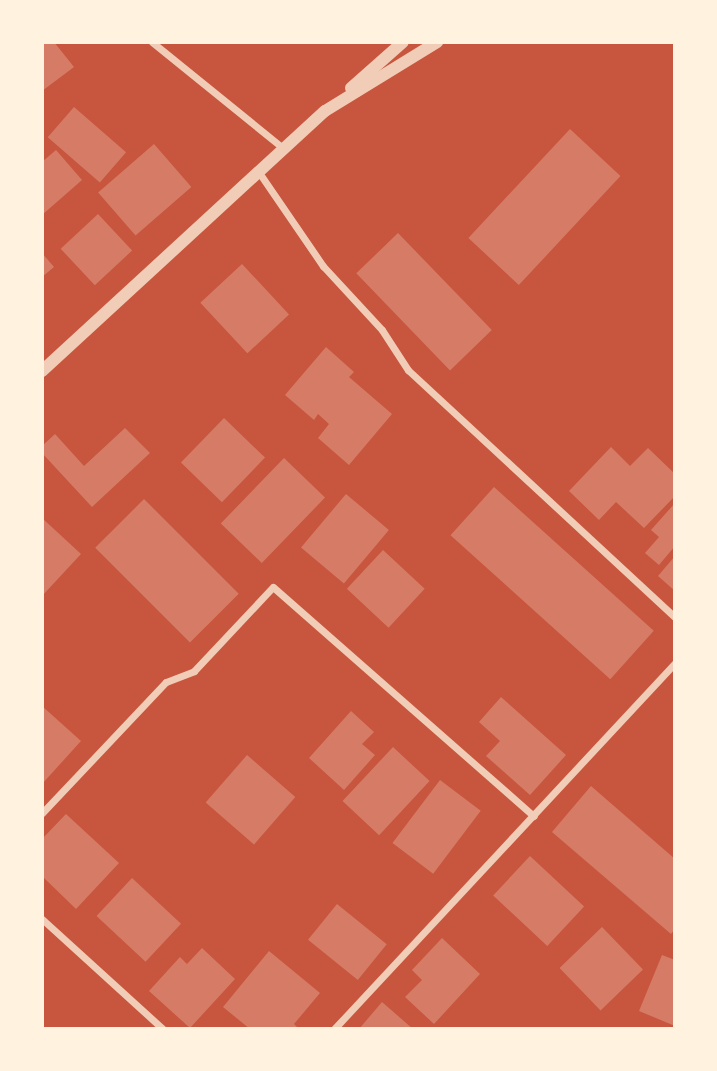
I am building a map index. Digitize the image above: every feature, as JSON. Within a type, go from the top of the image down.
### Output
[{"type":"street","points":[[152,42],[282,148]]},
{"type":"street","points":[[42,371],[260,174],[282,148],[403,42]]},
{"type":"street","points":[[325,111],[437,42]]},
{"type":"street","points":[[260,174],[323,265],[382,331],[408,370],[675,617]]},
{"type":"street","points":[[42,813],[166,682],[194,671],[273,587],[534,816]]},
{"type":"street","points":[[334,1029],[675,663]]},
{"type":"street","points":[[42,919],[163,1029]]},
{"type":"building","points":[[42,42],[54,42],[74,67],[42,91]]},
{"type":"building","points":[[74,107],[126,152],[100,182],[48,137]]},
{"type":"building","points":[[570,129],[620,176],[519,285],[468,238]]},
{"type":"building","points":[[154,144],[191,187],[136,236],[98,193]]},
{"type":"building","points":[[56,150],[82,180],[42,215],[42,162]]},
{"type":"building","points":[[98,214],[132,251],[95,285],[61,249]]},
{"type":"building","points":[[398,233],[492,330],[450,370],[356,273]]},
{"type":"building","points":[[42,253],[54,267],[42,277]]},
{"type":"building","points":[[242,264],[289,314],[247,353],[200,303]]},
{"type":"building","points":[[326,347],[354,372],[349,377],[392,414],[349,465],[318,438],[329,424],[318,414],[314,420],[285,395]]},
{"type":"building","points":[[224,418],[265,458],[222,502],[181,463]]},
{"type":"building","points":[[125,428],[150,453],[92,507],[42,453],[42,446],[55,434],[84,466]]},
{"type":"building","points":[[611,447],[630,466],[648,448],[675,474],[675,496],[644,528],[616,502],[599,520],[569,491]]},
{"type":"building","points":[[284,458],[325,498],[262,563],[221,523]]},
{"type":"building","points":[[494,487],[654,631],[610,679],[451,535]]},
{"type":"building","points":[[346,494],[389,530],[344,584],[301,548]]},
{"type":"building","points":[[144,499],[239,594],[190,643],[95,548]]},
{"type":"building","points":[[675,503],[675,546],[659,565],[645,553],[659,537],[651,530]]},
{"type":"building","points":[[42,518],[81,554],[42,596]]},
{"type":"building","points":[[383,550],[425,589],[389,628],[347,589]]},
{"type":"building","points":[[675,556],[675,591],[658,576]]},
{"type":"building","points":[[501,697],[566,755],[530,795],[486,756],[500,741],[479,722]]},
{"type":"building","points":[[42,706],[81,741],[42,784]]},
{"type":"building","points":[[351,711],[374,732],[362,744],[375,755],[344,790],[309,758]]},
{"type":"building","points":[[393,747],[430,781],[379,835],[343,801]]},
{"type":"building","points":[[247,755],[295,797],[254,845],[206,803]]},
{"type":"building","points":[[440,780],[481,811],[433,874],[392,843]]},
{"type":"building","points":[[591,786],[675,859],[675,929],[671,934],[552,832]]},
{"type":"building","points":[[66,814],[119,863],[76,909],[42,876],[42,839]]},
{"type":"building","points":[[530,856],[584,906],[547,946],[493,895]]},
{"type":"building","points":[[132,878],[181,924],[146,962],[97,916]]},
{"type":"building","points":[[337,904],[387,944],[358,980],[308,940]]},
{"type":"building","points":[[602,927],[643,969],[601,1010],[560,968]]},
{"type":"building","points":[[442,938],[480,974],[434,1024],[405,997],[422,980],[412,970]]},
{"type":"building","points":[[202,948],[235,979],[190,1028],[149,991],[180,957],[187,964]]},
{"type":"building","points":[[269,951],[320,993],[294,1024],[299,1029],[250,1029],[223,1007]]},
{"type":"building","points":[[662,955],[675,960],[675,1026],[639,1011]]},
{"type":"building","points":[[382,1002],[413,1029],[359,1029]]}]
